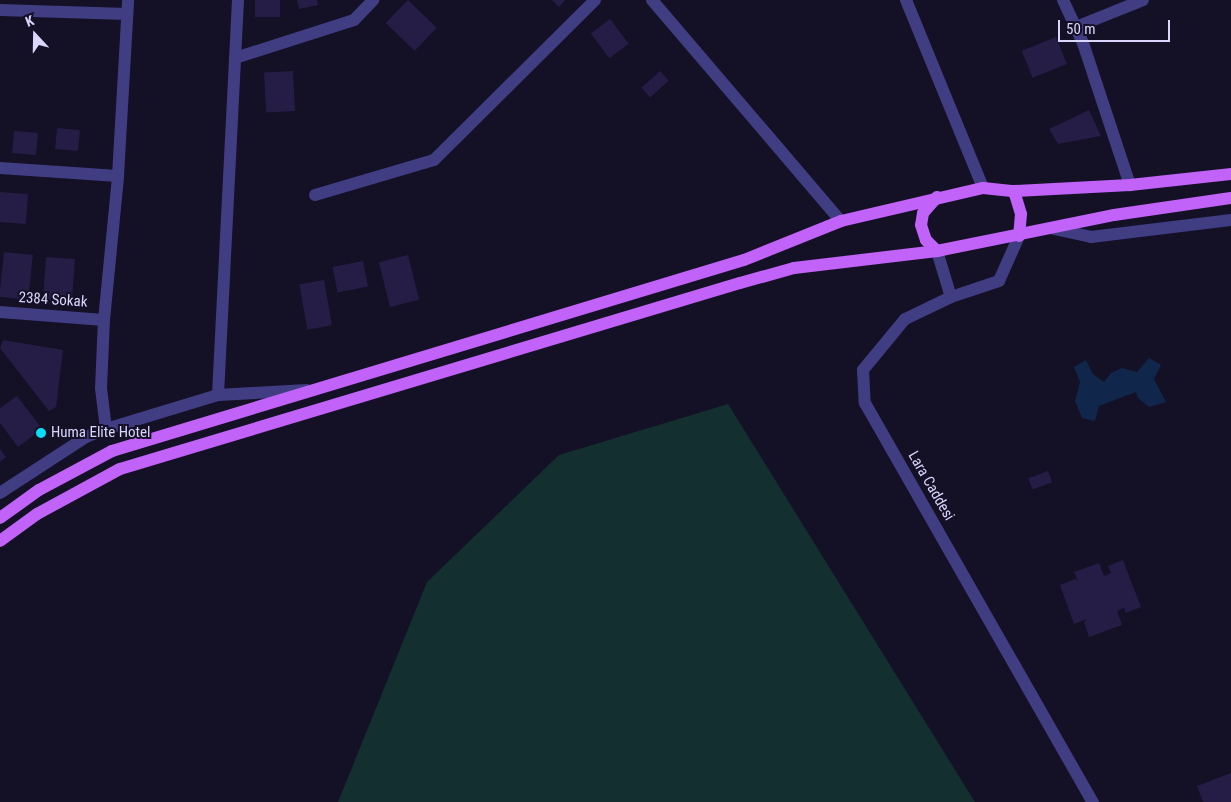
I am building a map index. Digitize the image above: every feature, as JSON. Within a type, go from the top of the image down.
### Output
[{"type":"main road","points":[[0,518],[40,490],[112,451],[744,260],[841,221],[937,197],[983,188],[1014,191],[1130,185],[1231,174]]},
{"type":"main road","points":[[1014,191],[1021,214],[1019,236]]},
{"type":"main road","points":[[937,197],[923,213],[922,225],[926,240],[938,251]]},
{"type":"main road","points":[[0,541],[37,514],[86,485],[120,469],[170,452],[794,268],[938,251],[1054,229],[1123,213],[1231,198]]},
{"type":"street","points":[[106,429],[102,388],[104,320],[118,176],[128,0]]},
{"type":"street","points":[[218,394],[238,0]]},
{"type":"street","points":[[235,58],[354,20],[373,0]]},
{"type":"street","points":[[315,195],[434,160],[596,0]]},
{"type":"street","points":[[652,0],[841,221]]},
{"type":"street","points":[[906,0],[983,188]]},
{"type":"street","points":[[1063,0],[1076,27],[1130,185]]},
{"type":"street","points":[[1076,27],[1143,0]]},
{"type":"street","points":[[0,10],[127,14]]},
{"type":"street","points":[[0,168],[118,176]]},
{"type":"street","points":[[1054,229],[1090,238],[1231,220]]},
{"type":"street","name":"Lara Caddesi","points":[[1019,236],[999,281],[951,297],[905,319],[863,370],[865,403],[1093,802]]},
{"type":"street","points":[[938,251],[951,297]]},
{"type":"street","name":"2384 Sokak","points":[[0,312],[104,320]]},
{"type":"street","points":[[0,493],[86,437],[106,429],[218,394],[317,389]]},
{"type":"green space","points":[[728,404],[975,802],[338,802],[427,582],[559,455]]},
{"type":"water","points":[[1149,358],[1161,365],[1154,379],[1166,402],[1149,407],[1138,398],[1136,392],[1099,406],[1095,421],[1082,418],[1075,401],[1080,382],[1074,367],[1086,360],[1093,374],[1104,382],[1111,373],[1122,368],[1137,372]]},
{"type":"building","points":[[255,0],[280,0],[280,17],[255,17]]},
{"type":"building","points":[[297,0],[317,0],[318,5],[299,9]]},
{"type":"building","points":[[408,0],[437,28],[415,51],[386,23]]},
{"type":"building","points":[[552,0],[565,0],[559,7]]},
{"type":"building","points":[[610,19],[629,44],[609,58],[591,33]]},
{"type":"building","points":[[1056,37],[1067,64],[1033,78],[1022,51]]},
{"type":"building","points":[[293,71],[295,111],[266,112],[264,73]]},
{"type":"building","points":[[660,71],[669,81],[650,97],[641,88]]},
{"type":"building","points":[[1089,110],[1101,136],[1058,144],[1049,129]]},
{"type":"building","points":[[57,128],[80,130],[78,151],[55,149]]},
{"type":"building","points":[[14,131],[38,133],[36,155],[12,153]]},
{"type":"building","points":[[0,192],[28,194],[26,224],[0,222]]},
{"type":"building","points":[[4,252],[33,255],[28,300],[0,297]]},
{"type":"building","points":[[408,255],[419,300],[390,307],[379,262]]},
{"type":"building","points":[[46,257],[75,259],[72,301],[43,299]]},
{"type":"building","points":[[363,261],[368,287],[338,292],[333,267]]},
{"type":"building","points":[[324,280],[332,325],[307,330],[299,284]]},
{"type":"building","points":[[3,340],[63,350],[56,407],[49,411],[0,348]]},
{"type":"building","points":[[17,396],[42,429],[18,447],[0,423],[0,408]]},
{"type":"building","points":[[0,449],[6,457],[0,462]]},
{"type":"building","points":[[1048,471],[1052,482],[1032,489],[1028,478]]},
{"type":"building","points":[[1123,560],[1141,607],[1126,613],[1124,608],[1117,611],[1122,625],[1089,637],[1084,622],[1087,619],[1074,624],[1060,585],[1075,579],[1078,581],[1074,572],[1099,563],[1104,576],[1111,573],[1108,566]]},
{"type":"building","points":[[1231,773],[1231,802],[1203,802],[1197,786]]},
{"type":"place","name":"Huma Elite Hotel","points":[[41,433]]}]
